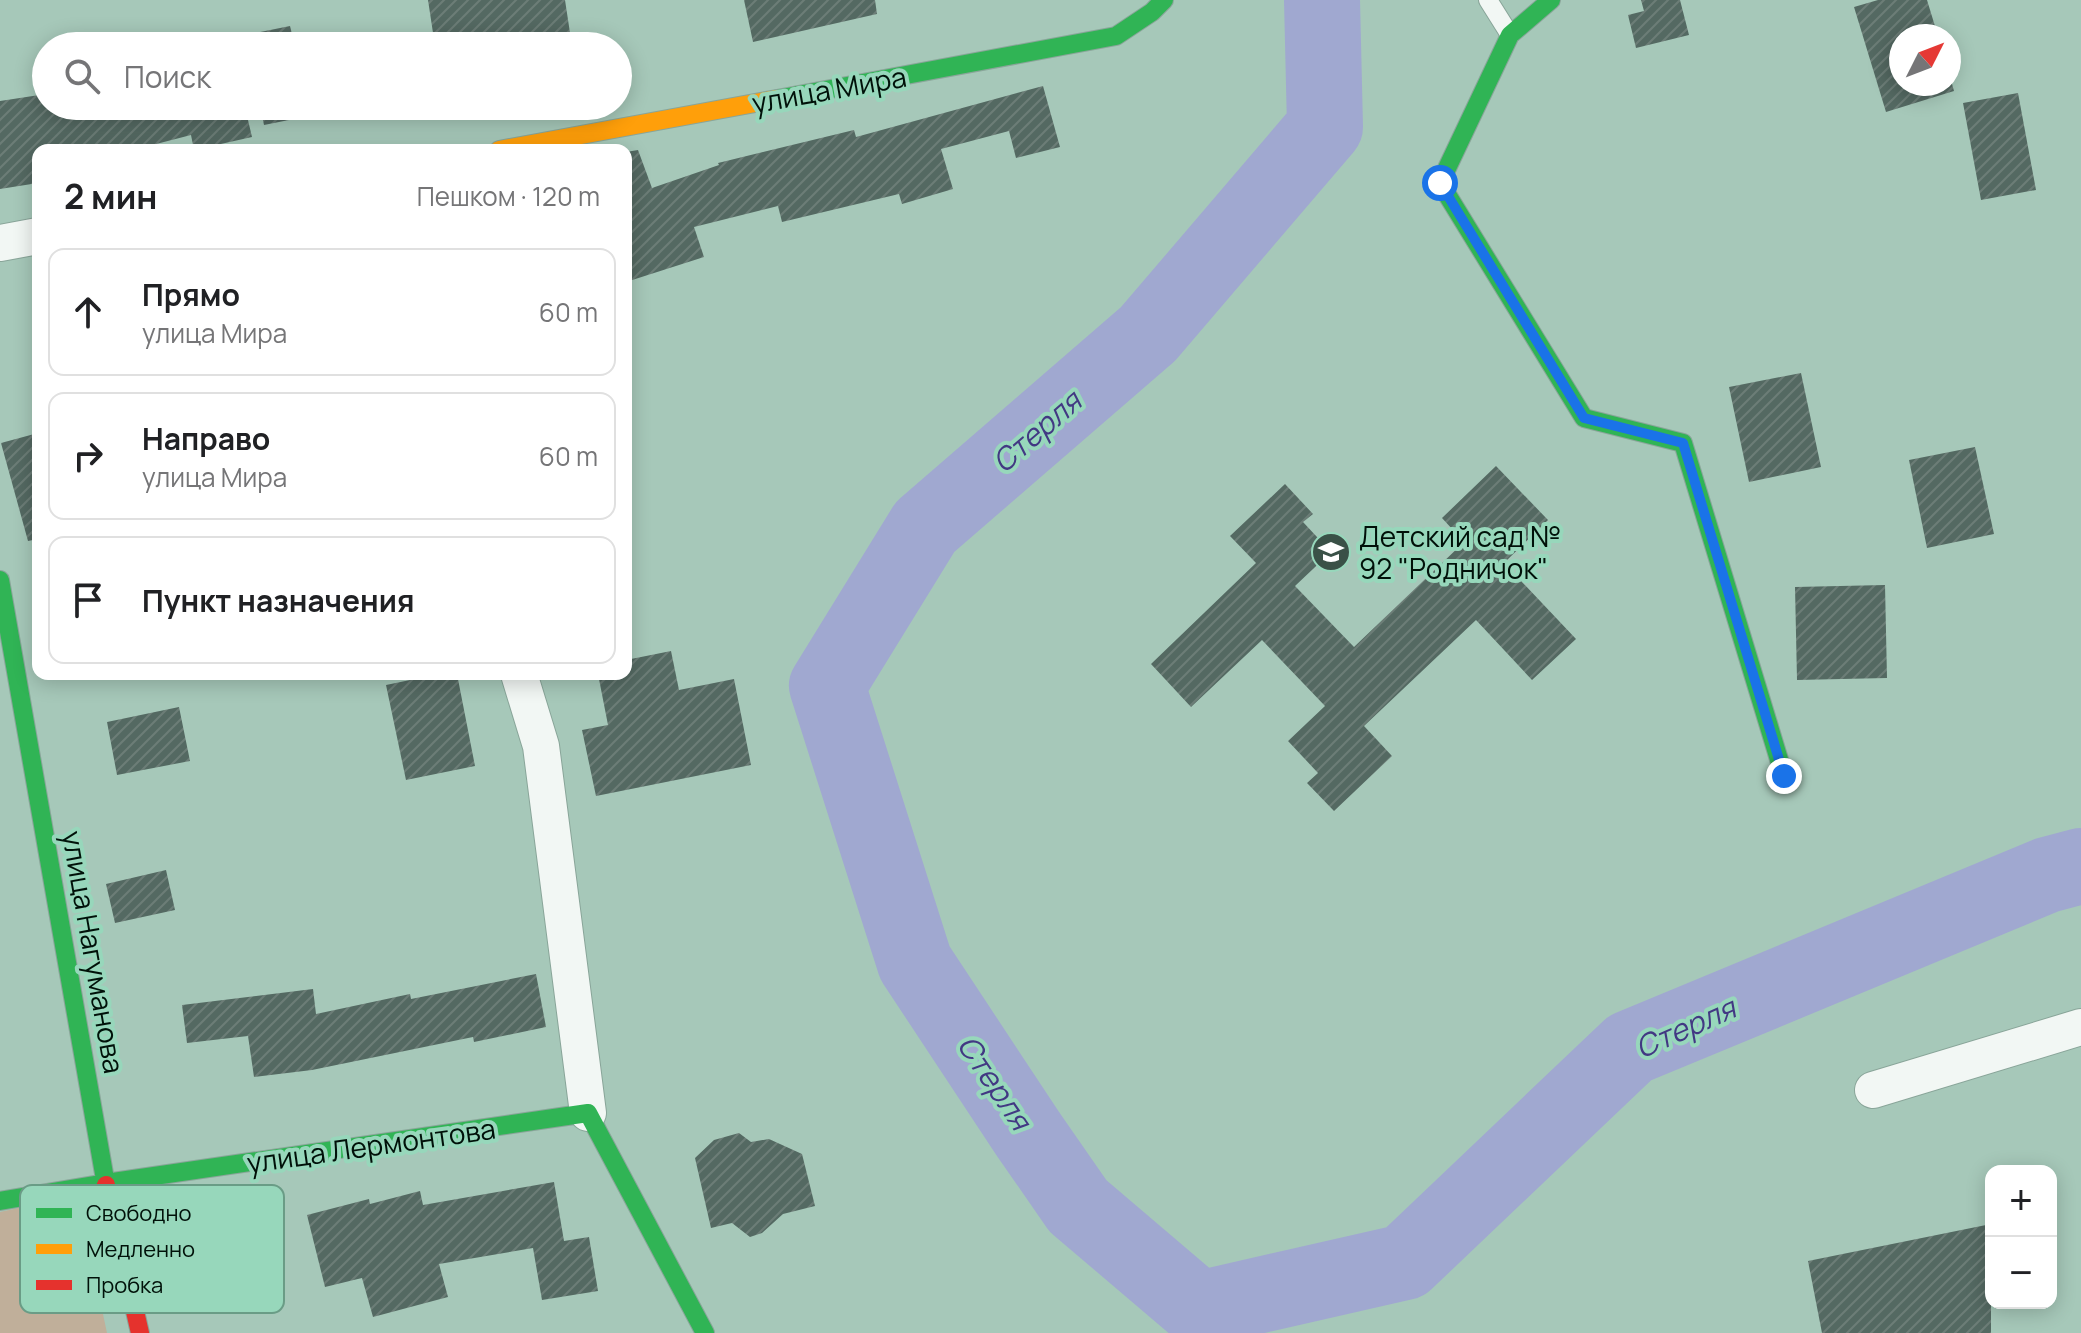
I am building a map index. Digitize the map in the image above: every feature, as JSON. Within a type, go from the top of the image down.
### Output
[{"type":"street","points":[[1551,0],[1510,35],[1440,183],[1584,418],[1683,443],[1784,776]]},
{"type":"street","name":"улица Мира","points":[[531,144],[1116,36],[1158,6]]},
{"type":"street","points":[[0,243],[32,237]]},
{"type":"street","name":"улица Нагуманова","points":[[0,580],[106,1183]]},
{"type":"street","points":[[521,680],[541,746],[588,1113],[705,1333]]},
{"type":"street","points":[[1873,1090],[2081,1027]]},
{"type":"street","name":"улица Лермонтова","points":[[94,1185],[588,1113]]},
{"type":"street","name":"улица Лермонтова","points":[[0,1201],[20,1198]]},
{"type":"street","name":"улица Нагуманова","points":[[135,1313],[140,1333]]},
{"type":"lane","points":[[1488,0],[1510,35]]},
{"type":"shaded area","points":[[20,1208],[20,1313],[103,1313],[107,1333],[0,1333],[0,1212]]},
{"type":"building","points":[[428,0],[565,0],[570,32],[433,32]]},
{"type":"building","points":[[744,0],[875,0],[877,14],[753,42]]},
{"type":"building","points":[[1641,0],[1680,0],[1689,35],[1636,48],[1628,15],[1644,11]]},
{"type":"building","points":[[1878,0],[1927,0],[1934,24],[1889,24],[1889,96],[1938,96],[1886,112],[1854,7]]},
{"type":"building","points":[[290,26],[292,32],[260,32]]},
{"type":"building","points":[[1043,86],[1060,147],[1016,158],[1009,131],[941,149],[953,189],[902,204],[899,194],[782,222],[778,206],[694,227],[704,257],[632,280],[632,151],[638,150],[652,188],[718,163],[854,130],[856,137]]},
{"type":"building","points":[[2018,93],[2036,190],[1981,200],[1963,103]]},
{"type":"building","points":[[32,96],[32,120],[248,120],[252,137],[221,144],[193,144],[191,135],[156,144],[32,144],[32,184],[0,189],[0,101]]},
{"type":"building","points":[[263,120],[289,120],[264,125]]},
{"type":"building","points":[[1801,373],[1821,467],[1749,482],[1729,387]]},
{"type":"building","points":[[32,435],[32,540],[28,541],[1,443]]},
{"type":"building","points":[[1975,447],[1994,534],[1927,548],[1909,460]]},
{"type":"building","points":[[1496,466],[1548,520],[1504,563],[1576,639],[1532,680],[1476,620],[1364,726],[1392,756],[1334,811],[1307,783],[1318,773],[1288,741],[1325,706],[1262,640],[1191,707],[1151,664],[1256,563],[1230,536],[1285,484],[1313,514],[1303,522],[1331,552],[1295,586],[1354,647],[1464,542],[1442,518]]},
{"type":"building","points":[[1885,585],[1887,678],[1797,680],[1795,587]]},
{"type":"building","points":[[671,651],[679,690],[734,679],[751,765],[596,796],[582,730],[608,725],[599,680],[632,680],[632,659]]},
{"type":"building","points":[[410,680],[458,680],[475,766],[406,780],[386,685]]},
{"type":"building","points":[[179,707],[190,761],[117,775],[107,722]]},
{"type":"building","points":[[166,870],[175,910],[115,923],[106,884]]},
{"type":"building","points":[[536,974],[546,1027],[474,1042],[473,1037],[312,1070],[254,1077],[248,1036],[187,1043],[182,1005],[313,989],[316,1014],[410,994],[411,999]]},
{"type":"building","points":[[739,1133],[751,1142],[769,1139],[802,1154],[815,1206],[783,1214],[762,1233],[750,1237],[732,1223],[711,1228],[695,1158],[714,1140]]},
{"type":"building","points":[[554,1182],[564,1241],[589,1237],[598,1291],[542,1300],[533,1248],[439,1264],[448,1297],[373,1317],[362,1278],[325,1287],[307,1215],[369,1199],[370,1204],[420,1191],[423,1205]]},
{"type":"building","points":[[1985,1225],[1985,1309],[1991,1309],[1991,1333],[1822,1333],[1808,1261]]},
{"type":"waterway","name":"Стерля","points":[[1322,0],[1325,127],[1148,334],[925,527],[827,686],[915,963],[1078,1206],[1199,1309],[1405,1262],[1630,1048],[2047,875],[2081,866]]},
{"type":"traffic: fast","points":[[777,99],[1116,36],[1164,0]]},
{"type":"traffic: fast","points":[[1551,0],[1510,35],[1440,183],[1584,418],[1683,443],[1784,776]]},
{"type":"traffic: fast","points":[[0,580],[106,1185]]},
{"type":"traffic: fast","points":[[94,1185],[588,1113],[705,1333]]},
{"type":"traffic: fast","points":[[0,1201],[20,1198]]},
{"type":"traffic: slow","points":[[532,144],[777,99]]},
{"type":"traffic: jam","points":[[135,1313],[140,1333]]},
{"type":"place","name":"Детский сад № 92 \"Родничок\"","points":[[1331,552]]},
{"type":"route","points":[[1440,183],[1584,418],[1683,443],[1784,776]]}]
